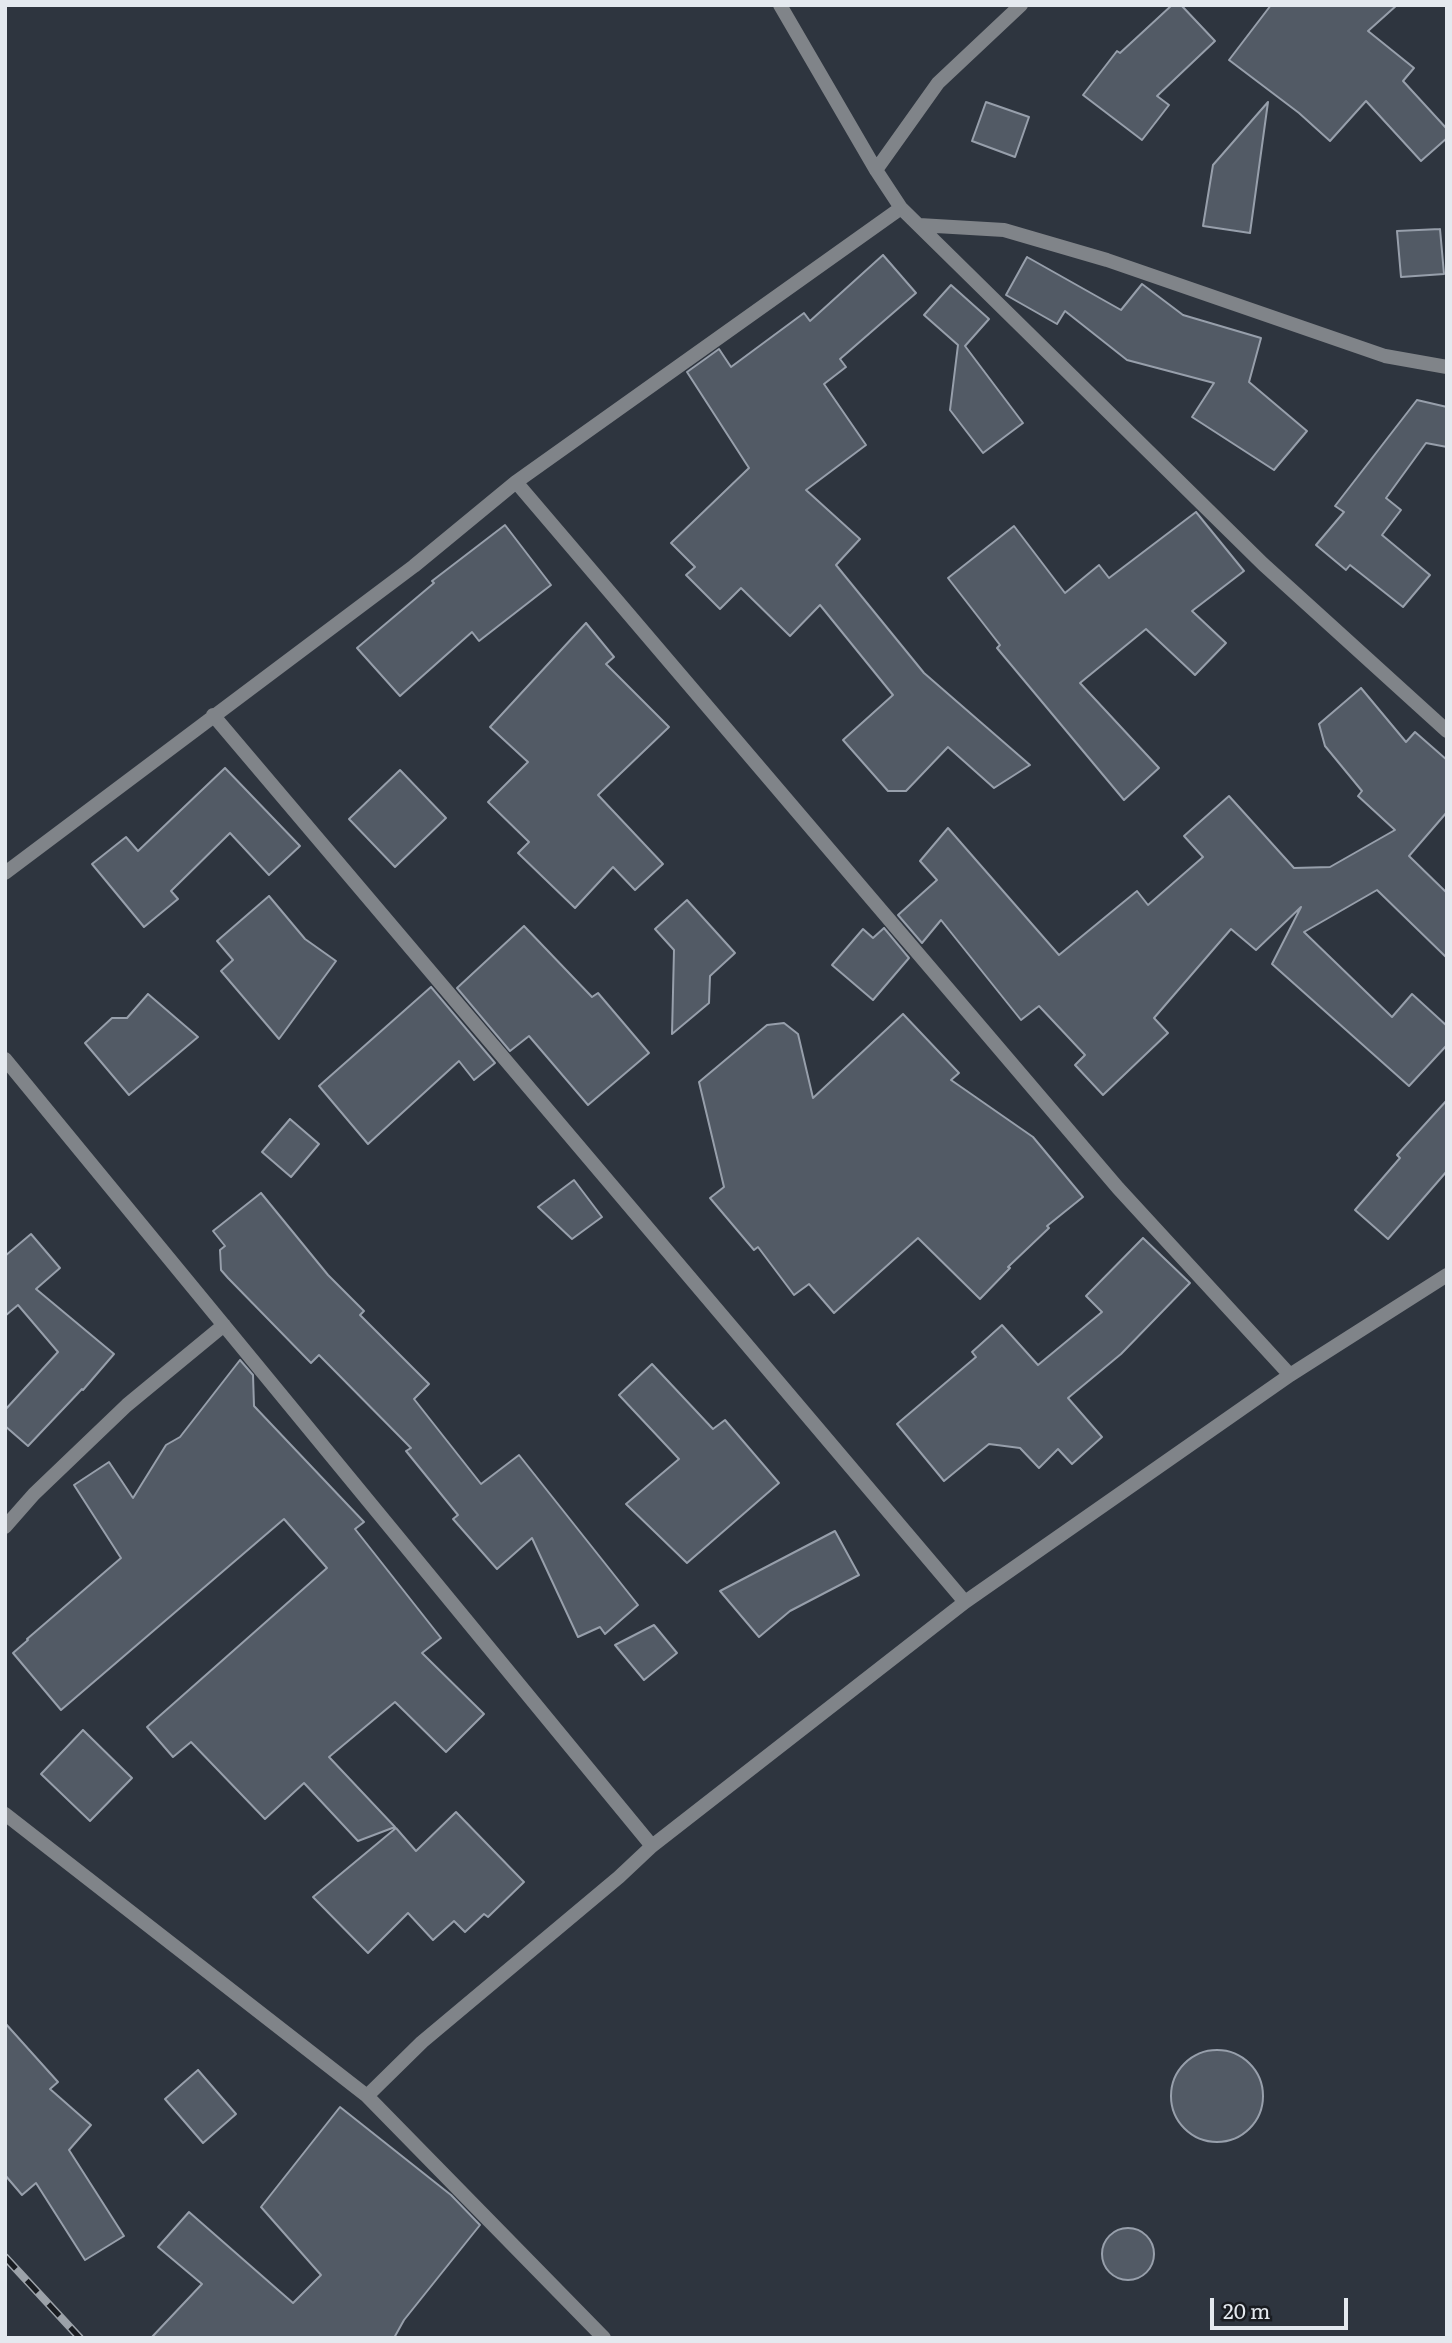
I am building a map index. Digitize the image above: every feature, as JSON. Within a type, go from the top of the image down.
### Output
[{"type":"street","points":[[780,5],[901,208],[1263,564],[1447,731]]},
{"type":"street","points":[[876,170],[938,83],[1021,5]]},
{"type":"street","points":[[5,873],[414,566],[516,482],[901,208]]},
{"type":"street","points":[[919,225],[1004,230],[1107,260],[1385,356],[1447,367]]},
{"type":"street","points":[[516,482],[1118,1188],[1290,1375]]},
{"type":"street","points":[[213,715],[965,1602]]},
{"type":"street","points":[[5,1059],[652,1846]]},
{"type":"street","points":[[367,2096],[422,2042],[619,1877],[652,1846],[965,1602],[1290,1375],[1447,1275]]},
{"type":"street","points":[[5,1527],[34,1494],[127,1405],[224,1325]]},
{"type":"street","points":[[5,1814],[367,2096],[604,2338]]},
{"type":"building","points":[[1172,5],[1181,5],[1215,41],[1157,96],[1169,105],[1142,140],[1083,95],[1117,51],[1120,53]]},
{"type":"building","points":[[1271,5],[1397,5],[1368,31],[1414,68],[1403,81],[1447,129],[1447,138],[1421,161],[1366,101],[1330,141],[1299,113],[1229,60]]},
{"type":"building","points":[[986,102],[1029,117],[1015,157],[972,141]]},
{"type":"building","points":[[1268,102],[1250,233],[1203,226],[1213,165]]},
{"type":"building","points":[[1440,229],[1444,274],[1401,277],[1397,231]]},
{"type":"building","points":[[883,255],[916,293],[840,359],[846,367],[824,384],[866,445],[806,490],[860,539],[836,565],[924,673],[1030,765],[994,788],[948,747],[906,791],[888,791],[843,740],[893,695],[820,605],[790,636],[741,588],[720,609],[686,575],[695,567],[671,543],[749,468],[687,372],[719,349],[731,367],[804,313],[810,321]]},
{"type":"building","points":[[1027,257],[1121,310],[1142,284],[1183,315],[1261,338],[1249,382],[1307,431],[1274,470],[1192,417],[1214,383],[1127,360],[1065,311],[1057,324],[1006,295]]},
{"type":"building","points":[[951,285],[989,319],[965,346],[1023,423],[983,453],[950,410],[958,345],[924,315]]},
{"type":"building","points":[[1417,400],[1447,407],[1447,447],[1426,443],[1386,498],[1401,510],[1382,535],[1430,575],[1403,607],[1350,565],[1346,570],[1316,545],[1344,512],[1335,506]]},
{"type":"building","points":[[1196,512],[1244,571],[1192,611],[1226,643],[1195,675],[1146,629],[1080,683],[1159,768],[1124,800],[997,648],[1000,645],[948,578],[1014,526],[1065,593],[1099,565],[1109,578]]},
{"type":"building","points":[[505,525],[551,585],[479,641],[472,632],[400,696],[357,648],[434,583],[432,581]]},
{"type":"building","points":[[586,623],[614,657],[606,664],[669,727],[598,795],[663,864],[635,890],[613,867],[575,908],[518,853],[529,842],[488,802],[528,762],[490,727]]},
{"type":"building","points":[[1361,688],[1406,742],[1415,732],[1447,760],[1447,812],[1409,856],[1447,893],[1447,958],[1377,890],[1304,932],[1392,1017],[1412,994],[1447,1026],[1447,1045],[1409,1086],[1272,964],[1301,907],[1256,950],[1231,929],[1154,1018],[1168,1033],[1103,1095],[1075,1065],[1085,1055],[1039,1006],[1021,1020],[941,920],[922,943],[898,915],[937,880],[920,861],[948,828],[1059,955],[1137,891],[1148,905],[1203,857],[1184,836],[1229,796],[1294,868],[1330,867],[1395,830],[1358,796],[1362,791],[1325,746],[1319,724]]},
{"type":"building","points":[[225,768],[300,846],[269,875],[230,833],[171,891],[178,899],[144,927],[92,864],[126,837],[138,851]]},
{"type":"building","points":[[400,770],[446,818],[395,867],[349,819]]},
{"type":"building","points":[[269,896],[305,939],[336,961],[279,1039],[221,971],[233,960],[217,941]]},
{"type":"building","points":[[687,900],[735,953],[710,976],[709,1003],[672,1034],[674,950],[655,929]]},
{"type":"building","points":[[524,926],[592,997],[598,993],[649,1053],[588,1105],[529,1036],[510,1051],[457,988]]},
{"type":"building","points":[[884,928],[909,958],[873,1000],[832,965],[863,929],[873,938]]},
{"type":"building","points":[[431,987],[495,1063],[474,1080],[459,1061],[368,1144],[319,1086]]},
{"type":"building","points":[[148,994],[198,1037],[129,1095],[85,1043],[112,1018],[127,1018]]},
{"type":"building","points":[[903,1014],[959,1073],[951,1080],[1033,1137],[1083,1197],[1047,1226],[1049,1228],[1008,1267],[1010,1268],[980,1299],[918,1238],[834,1313],[809,1284],[794,1295],[758,1247],[754,1250],[710,1198],[724,1187],[699,1082],[767,1025],[784,1023],[798,1034],[813,1098]]},
{"type":"building","points":[[1447,1100],[1447,1171],[1388,1239],[1355,1210],[1400,1158],[1397,1155]]},
{"type":"building","points":[[290,1119],[319,1144],[291,1177],[262,1152]]},
{"type":"building","points":[[574,1180],[602,1217],[572,1239],[538,1207]]},
{"type":"building","points":[[261,1193],[328,1275],[364,1311],[360,1315],[429,1384],[414,1399],[481,1484],[519,1455],[638,1605],[605,1634],[600,1627],[578,1637],[532,1538],[497,1569],[453,1519],[458,1515],[406,1451],[411,1448],[319,1355],[311,1363],[221,1270],[220,1250],[225,1246],[213,1231]]},
{"type":"building","points":[[31,1234],[60,1268],[36,1289],[114,1354],[28,1446],[5,1426],[5,1410],[58,1352],[18,1305],[5,1316],[5,1256]]},
{"type":"building","points":[[1143,1238],[1190,1283],[1121,1354],[1068,1398],[1102,1437],[1072,1464],[1058,1449],[1039,1468],[1020,1448],[989,1444],[944,1481],[897,1424],[976,1357],[972,1352],[1002,1325],[1038,1365],[1102,1312],[1086,1296]]},
{"type":"building","points":[[240,1360],[253,1375],[254,1406],[364,1522],[355,1529],[441,1638],[422,1653],[484,1714],[446,1752],[395,1702],[329,1757],[395,1827],[358,1841],[304,1783],[265,1819],[191,1742],[173,1757],[147,1727],[327,1568],[284,1519],[61,1710],[13,1653],[121,1558],[74,1485],[109,1462],[133,1498],[166,1445],[180,1437]]},
{"type":"building","points":[[652,1364],[713,1429],[725,1420],[779,1483],[687,1563],[626,1504],[679,1459],[619,1395]]},
{"type":"building","points":[[835,1531],[859,1575],[790,1611],[759,1637],[720,1591]]},
{"type":"building","points":[[654,1625],[677,1653],[644,1680],[615,1645]]},
{"type":"building","points":[[83,1730],[132,1778],[90,1821],[41,1774]]},
{"type":"building","points":[[456,1812],[524,1882],[488,1917],[484,1914],[465,1932],[454,1921],[433,1940],[408,1913],[368,1953],[313,1897],[396,1828],[416,1851]]},
{"type":"building","points":[[5,2023],[58,2082],[50,2089],[91,2125],[69,2150],[124,2236],[85,2260],[36,2183],[22,2195],[5,2175]]},
{"type":"building","points":[[1217,2050],[1234,2054],[1249,2064],[1259,2079],[1263,2096],[1259,2113],[1249,2128],[1234,2138],[1217,2142],[1200,2138],[1185,2128],[1175,2113],[1171,2096],[1175,2079],[1185,2064],[1200,2054]]},
{"type":"building","points":[[198,2070],[236,2114],[203,2143],[165,2099]]},
{"type":"building","points":[[340,2107],[451,2195],[480,2225],[404,2320],[394,2338],[151,2338],[202,2284],[158,2247],[189,2212],[293,2303],[321,2275],[261,2207]]},
{"type":"building","points":[[1128,2228],[1138,2230],[1146,2236],[1152,2244],[1152,2264],[1146,2272],[1138,2278],[1128,2280],[1118,2278],[1110,2272],[1104,2264],[1102,2254],[1104,2244],[1110,2236],[1118,2230]]},
{"type":"railway","points":[[5,2257],[80,2338]]}]
